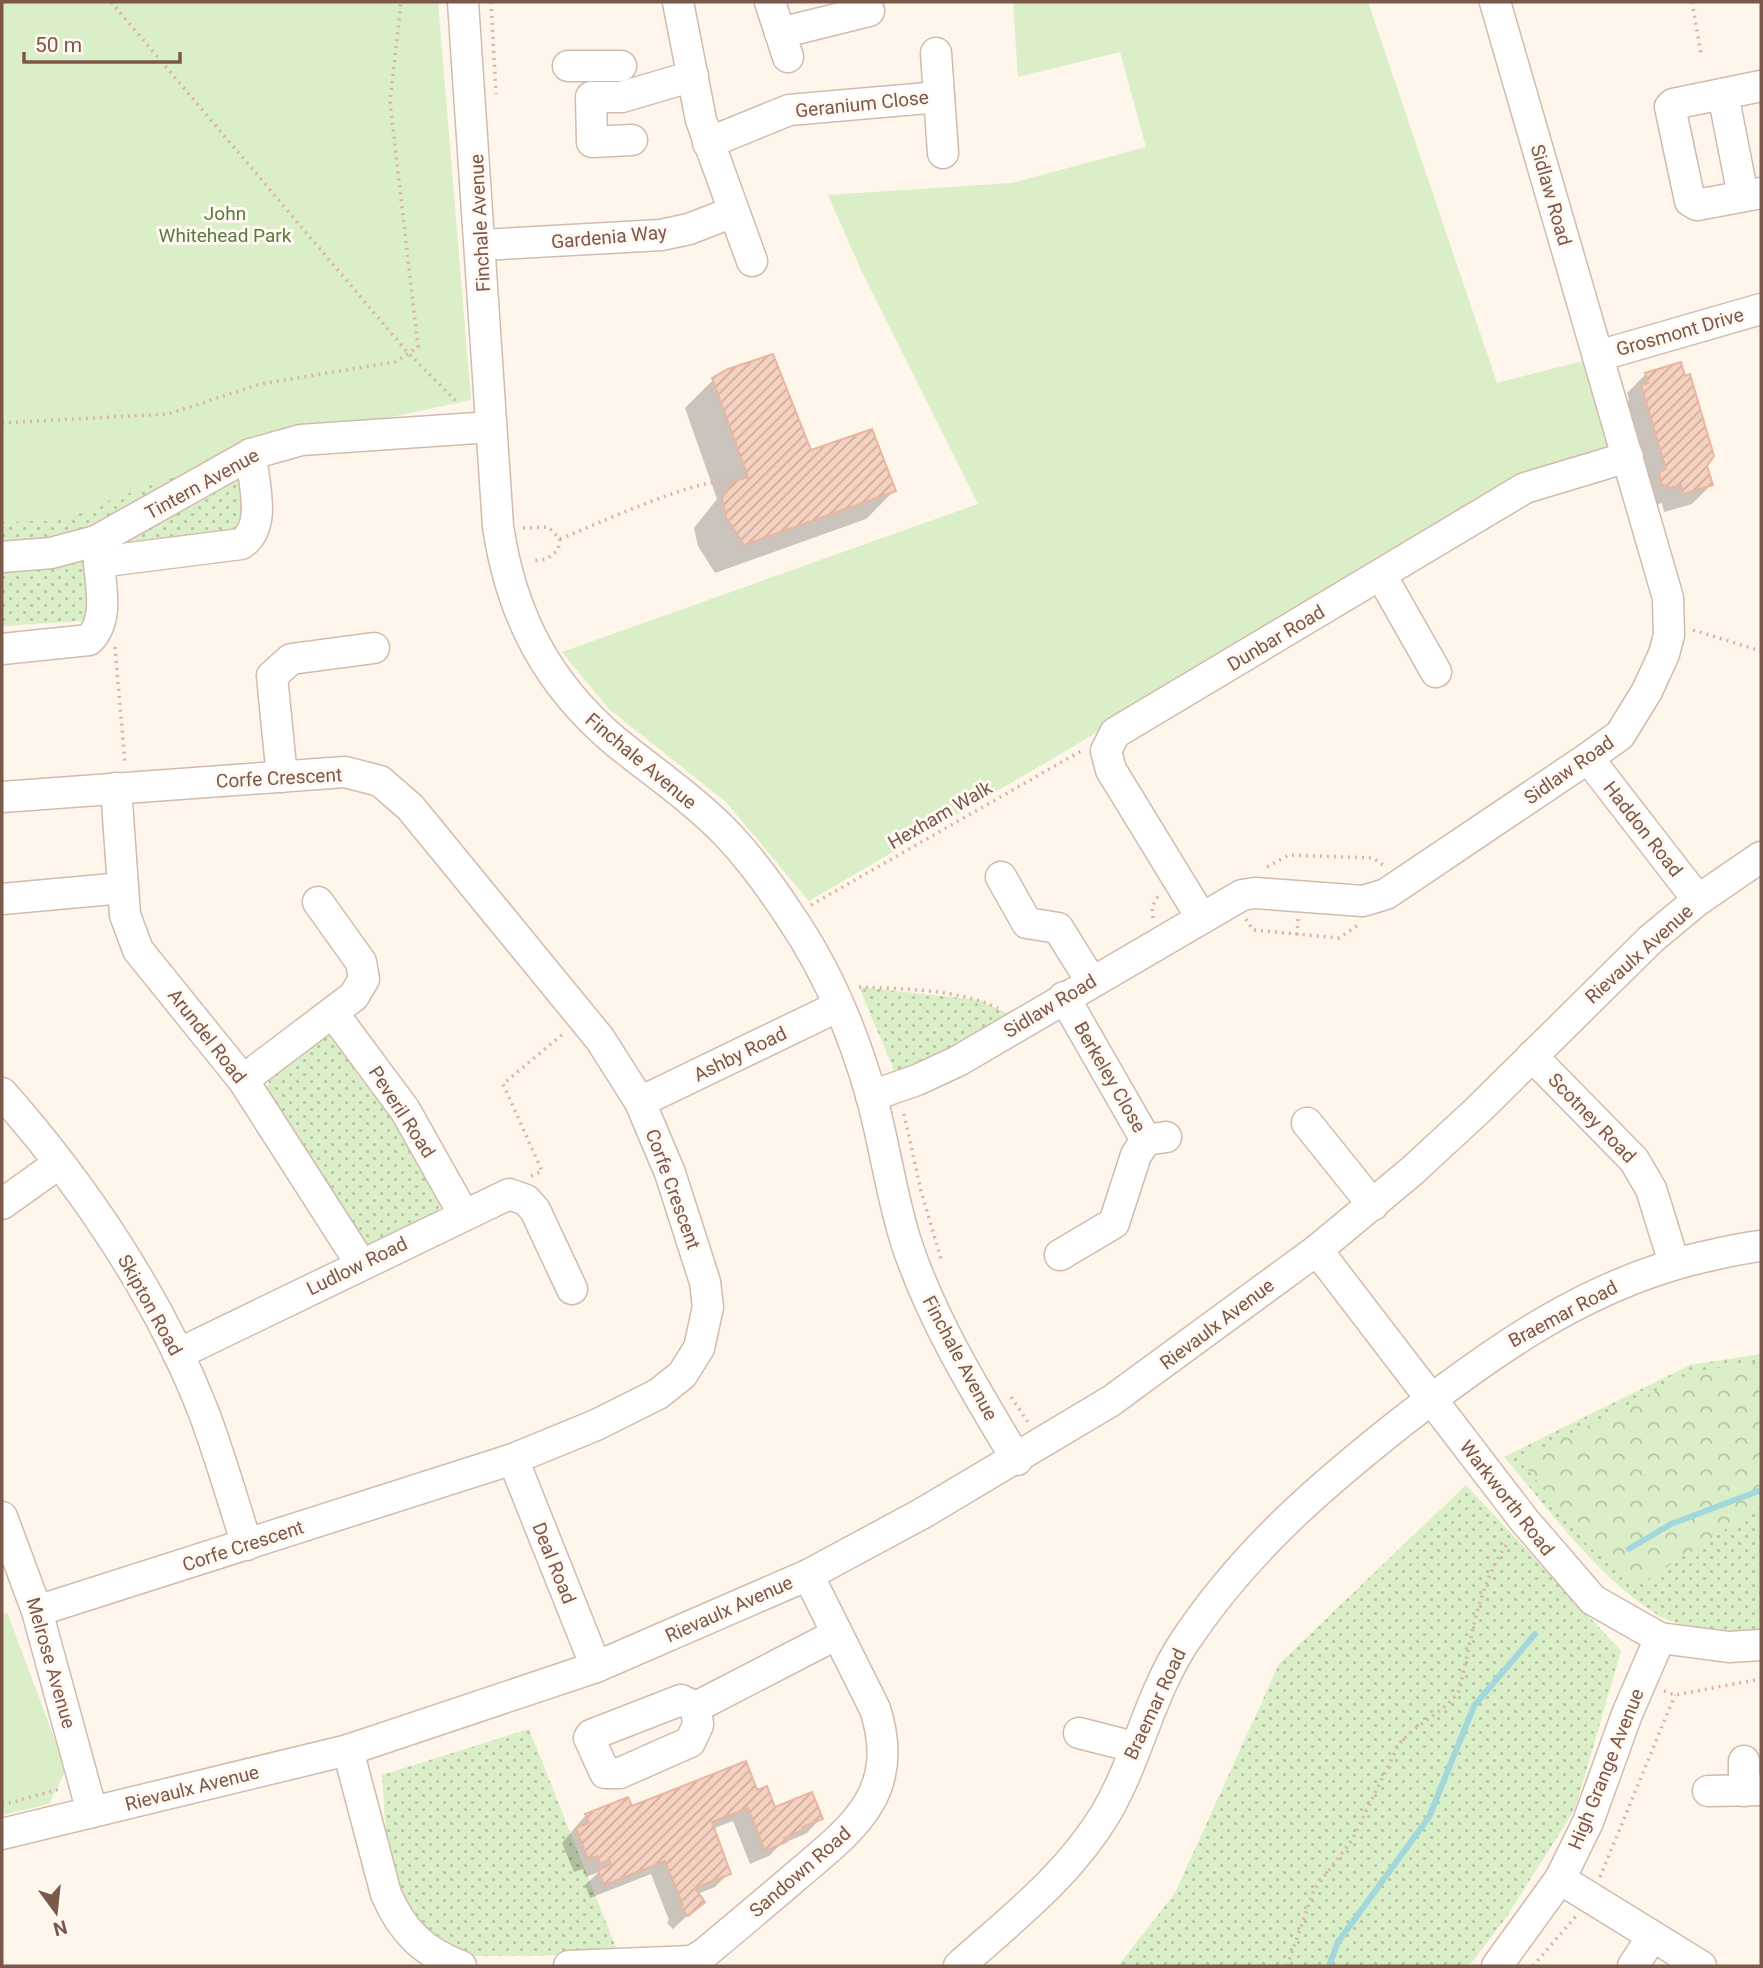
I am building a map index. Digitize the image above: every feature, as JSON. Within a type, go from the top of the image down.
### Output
[{"type":"street","name":"Finchale Avenue","points":[[463,2],[481,245],[477,428],[503,565],[512,595],[539,654],[583,712],[726,833],[807,910],[821,967],[854,997],[883,1091],[894,1199],[923,1287],[960,1366],[1017,1460]]},
{"type":"street","points":[[678,2],[708,144],[752,261]]},
{"type":"street","points":[[771,2],[784,45],[869,11]]},
{"type":"street","name":"Sidlaw Road","points":[[883,1091],[958,1061],[1238,897],[1255,893],[1387,892],[1588,758],[1620,735],[1629,723],[1664,654],[1669,622],[1668,598],[1495,2]]},
{"type":"street","name":"Geranium Close","points":[[936,53],[943,153]]},
{"type":"street","points":[[621,66],[578,66],[591,97],[593,142],[632,140]]},
{"type":"street","points":[[591,97],[622,97],[693,76]]},
{"type":"street","points":[[1723,94],[1752,195],[1697,205],[1690,201],[1670,107],[1673,104],[1761,86]]},
{"type":"street","name":"Geranium Close","points":[[708,144],[789,110],[939,97]]},
{"type":"street","name":"Gardenia Way","points":[[481,245],[661,235],[689,229],[733,212]]},
{"type":"street","name":"Grosmont Drive","points":[[1598,356],[1761,309]]},
{"type":"street","name":"Tintern Avenue","points":[[2,557],[98,552],[251,454],[276,445],[301,440],[477,428]]},
{"type":"street","points":[[2,649],[78,643],[89,640],[98,631],[102,617],[98,552],[241,544],[252,537],[257,525],[251,454]]},
{"type":"street","name":"Dunbar Road","points":[[1106,751],[1115,733],[1525,488],[1628,457]]},
{"type":"street","points":[[1381,575],[1436,672]]},
{"type":"street","points":[[282,777],[272,676],[291,659],[374,648]]},
{"type":"street","points":[[1106,751],[1111,770],[1201,917]]},
{"type":"street","name":"Haddon Road","points":[[1588,758],[1698,900]]},
{"type":"street","name":"Corfe Crescent","points":[[2,797],[345,772],[380,781],[410,807],[583,1018],[600,1039],[640,1102],[670,1173],[705,1282],[708,1307],[699,1349],[681,1375],[658,1394],[596,1425],[513,1459],[37,1611]]},
{"type":"street","name":"Arundel Road","points":[[122,788],[123,888],[129,933],[138,950],[243,1080],[361,1264]]},
{"type":"street","name":"Rievaulx Avenue","points":[[2,1834],[348,1750],[596,1667],[808,1574],[1017,1460],[1111,1401],[1317,1250],[1373,1205],[1479,1110],[1596,990],[1698,900],[1761,857]]},
{"type":"street","points":[[1001,877],[1027,923],[1058,928],[1091,981]]},
{"type":"street","points":[[2,899],[123,888]]},
{"type":"street","points":[[243,1080],[343,1004],[364,979],[361,962],[318,902]]},
{"type":"street","name":"Ashby Road","points":[[640,1102],[854,997]]},
{"type":"street","name":"Berkeley Close","points":[[1060,1255],[1114,1223],[1136,1155],[1156,1138],[1064,997]]},
{"type":"street","name":"Peveril Road","points":[[343,1004],[464,1215]]},
{"type":"street","name":"Scotney Road","points":[[1532,1056],[1634,1160],[1651,1189],[1674,1263]]},
{"type":"street","name":"Skipton Road","points":[[2,1093],[100,1218],[178,1354],[207,1423],[247,1545]]},
{"type":"street","points":[[1307,1123],[1373,1205]]},
{"type":"street","points":[[2,1204],[58,1164]]},
{"type":"street","points":[[509,1194],[526,1200],[535,1210],[572,1289]]},
{"type":"street","name":"Ludlow Road","points":[[178,1354],[509,1194]]},
{"type":"street","name":"Braemar Road","points":[[959,1966],[1060,1876],[1076,1857],[1107,1811],[1155,1696],[1181,1647],[1230,1578],[1270,1534],[1345,1467],[1517,1336],[1605,1288],[1674,1263],[1761,1246]]},
{"type":"street","name":"Warkworth Road","points":[[1317,1250],[1524,1520],[1593,1601],[1660,1638],[1729,1647],[1761,1645]]},
{"type":"street","name":"Deal Road","points":[[513,1459],[596,1667]]},
{"type":"street","name":"Melrose Avenue","points":[[2,1517],[37,1611],[92,1812]]},
{"type":"street","name":"Sandown Road","points":[[569,1966],[693,1964],[844,1836],[871,1802],[885,1759],[881,1727],[875,1709],[808,1574]]},
{"type":"street","points":[[696,1707],[837,1634]]},
{"type":"street","name":"High Grange Avenue","points":[[1497,1966],[1560,1879],[1588,1822],[1660,1638]]},
{"type":"street","points":[[1076,1733],[1134,1747]]},
{"type":"street","points":[[348,1750],[386,1894],[394,1913],[418,1944],[461,1966]]},
{"type":"street","points":[[1708,1791],[1753,1790],[1744,1761]]},
{"type":"street","points":[[1560,1879],[1701,1966]]},
{"type":"street","points":[[1633,1966],[1652,1937]]},
{"type":"path","points":[[111,2],[408,353],[462,406],[477,428]]},
{"type":"path","points":[[2,423],[168,414],[260,384],[395,362],[418,347],[390,102],[401,2]]},
{"type":"path","points":[[491,2],[497,96]]},
{"type":"path","points":[[1692,2],[1701,54]]},
{"type":"path","points":[[560,539],[676,492],[726,479],[734,482]]},
{"type":"path","points":[[524,533],[523,528],[548,527],[560,539]]},
{"type":"path","points":[[529,552],[532,561],[547,559],[558,550],[560,539]]},
{"type":"path","points":[[102,617],[114,630],[122,788]]},
{"type":"path","points":[[1669,622],[1761,651]]},
{"type":"path","name":"Hexham Walk","points":[[807,910],[1088,746],[1106,751]]},
{"type":"path","points":[[1289,855],[1373,858],[1383,863],[1387,892],[1369,918],[1339,938],[1252,930],[1238,897],[1246,880],[1289,855]]},
{"type":"path","points":[[1164,938],[1153,918],[1152,906],[1161,886],[1175,875]]},
{"type":"path","points":[[855,977],[854,997],[893,988],[981,1001],[1003,1011]]},
{"type":"path","points":[[509,1194],[516,1183],[542,1171],[503,1084],[583,1018]]},
{"type":"path","points":[[883,1091],[944,1269]]},
{"type":"path","points":[[1007,1391],[1030,1426]]},
{"type":"path","points":[[1287,1966],[1314,1890],[1352,1839],[1399,1744],[1408,1733],[1451,1702],[1459,1691],[1481,1603],[1498,1556],[1524,1520]]},
{"type":"path","points":[[1640,1684],[1675,1695],[1761,1679]]},
{"type":"path","points":[[1533,1966],[1591,1898],[1675,1695]]},
{"type":"green space","name":"John Whitehead Park","points":[[2,2],[438,2],[471,400],[255,446],[57,520],[2,522]]},
{"type":"green space","points":[[1013,2],[1368,2],[1497,383],[1587,360],[1609,451],[1522,484],[809,901],[726,802],[609,709],[562,652],[978,504],[862,272],[828,195],[1012,183],[1146,147],[1120,52],[1018,77]]},
{"type":"green space","points":[[254,446],[251,454],[263,547],[113,566],[114,619],[2,626],[2,522],[57,520]]},
{"type":"green space","points":[[859,987],[979,1000],[1013,1016],[896,1075]]},
{"type":"green space","points":[[320,1031],[340,1034],[443,1191],[437,1216],[377,1247],[360,1244],[265,1098],[272,1067]]},
{"type":"green space","points":[[1761,1354],[1761,1631],[1722,1630],[1679,1624],[1656,1614],[1613,1581],[1575,1541],[1504,1457],[1690,1365]]},
{"type":"green space","points":[[1761,1362],[1761,1506],[1639,1585],[1589,1547],[1520,1460],[1693,1372]]},
{"type":"green space","points":[[1466,1485],[1621,1651],[1575,1809],[1505,1919],[1469,1966],[1118,1966],[1175,1893],[1279,1664]]},
{"type":"green space","points":[[7,1612],[66,1770],[49,1804],[2,1815],[2,1615]]},
{"type":"green space","points":[[529,1729],[619,1955],[470,1956],[419,1933],[388,1863],[382,1775]]},
{"type":"building","points":[[773,354],[811,450],[872,429],[896,491],[744,545],[726,517],[722,498],[732,482],[748,477],[712,378],[728,369]]},
{"type":"building","points":[[1681,362],[1685,376],[1690,374],[1714,456],[1707,466],[1713,485],[1683,494],[1681,485],[1670,488],[1662,485],[1659,472],[1666,469],[1641,385],[1648,383],[1645,373]]},
{"type":"building","points":[[746,1761],[757,1790],[767,1786],[775,1807],[812,1792],[823,1819],[802,1827],[803,1830],[784,1838],[786,1842],[765,1851],[748,1808],[712,1822],[731,1874],[695,1888],[705,1902],[688,1916],[680,1907],[683,1905],[665,1861],[604,1885],[598,1870],[611,1865],[609,1860],[600,1864],[597,1856],[588,1859],[576,1828],[589,1823],[585,1814],[628,1797],[632,1806]]},
{"type":"waterway","points":[[1629,1549],[1671,1524],[1761,1490]]},
{"type":"waterway","points":[[1329,1966],[1338,1942],[1429,1817],[1474,1706],[1535,1634]]}]
